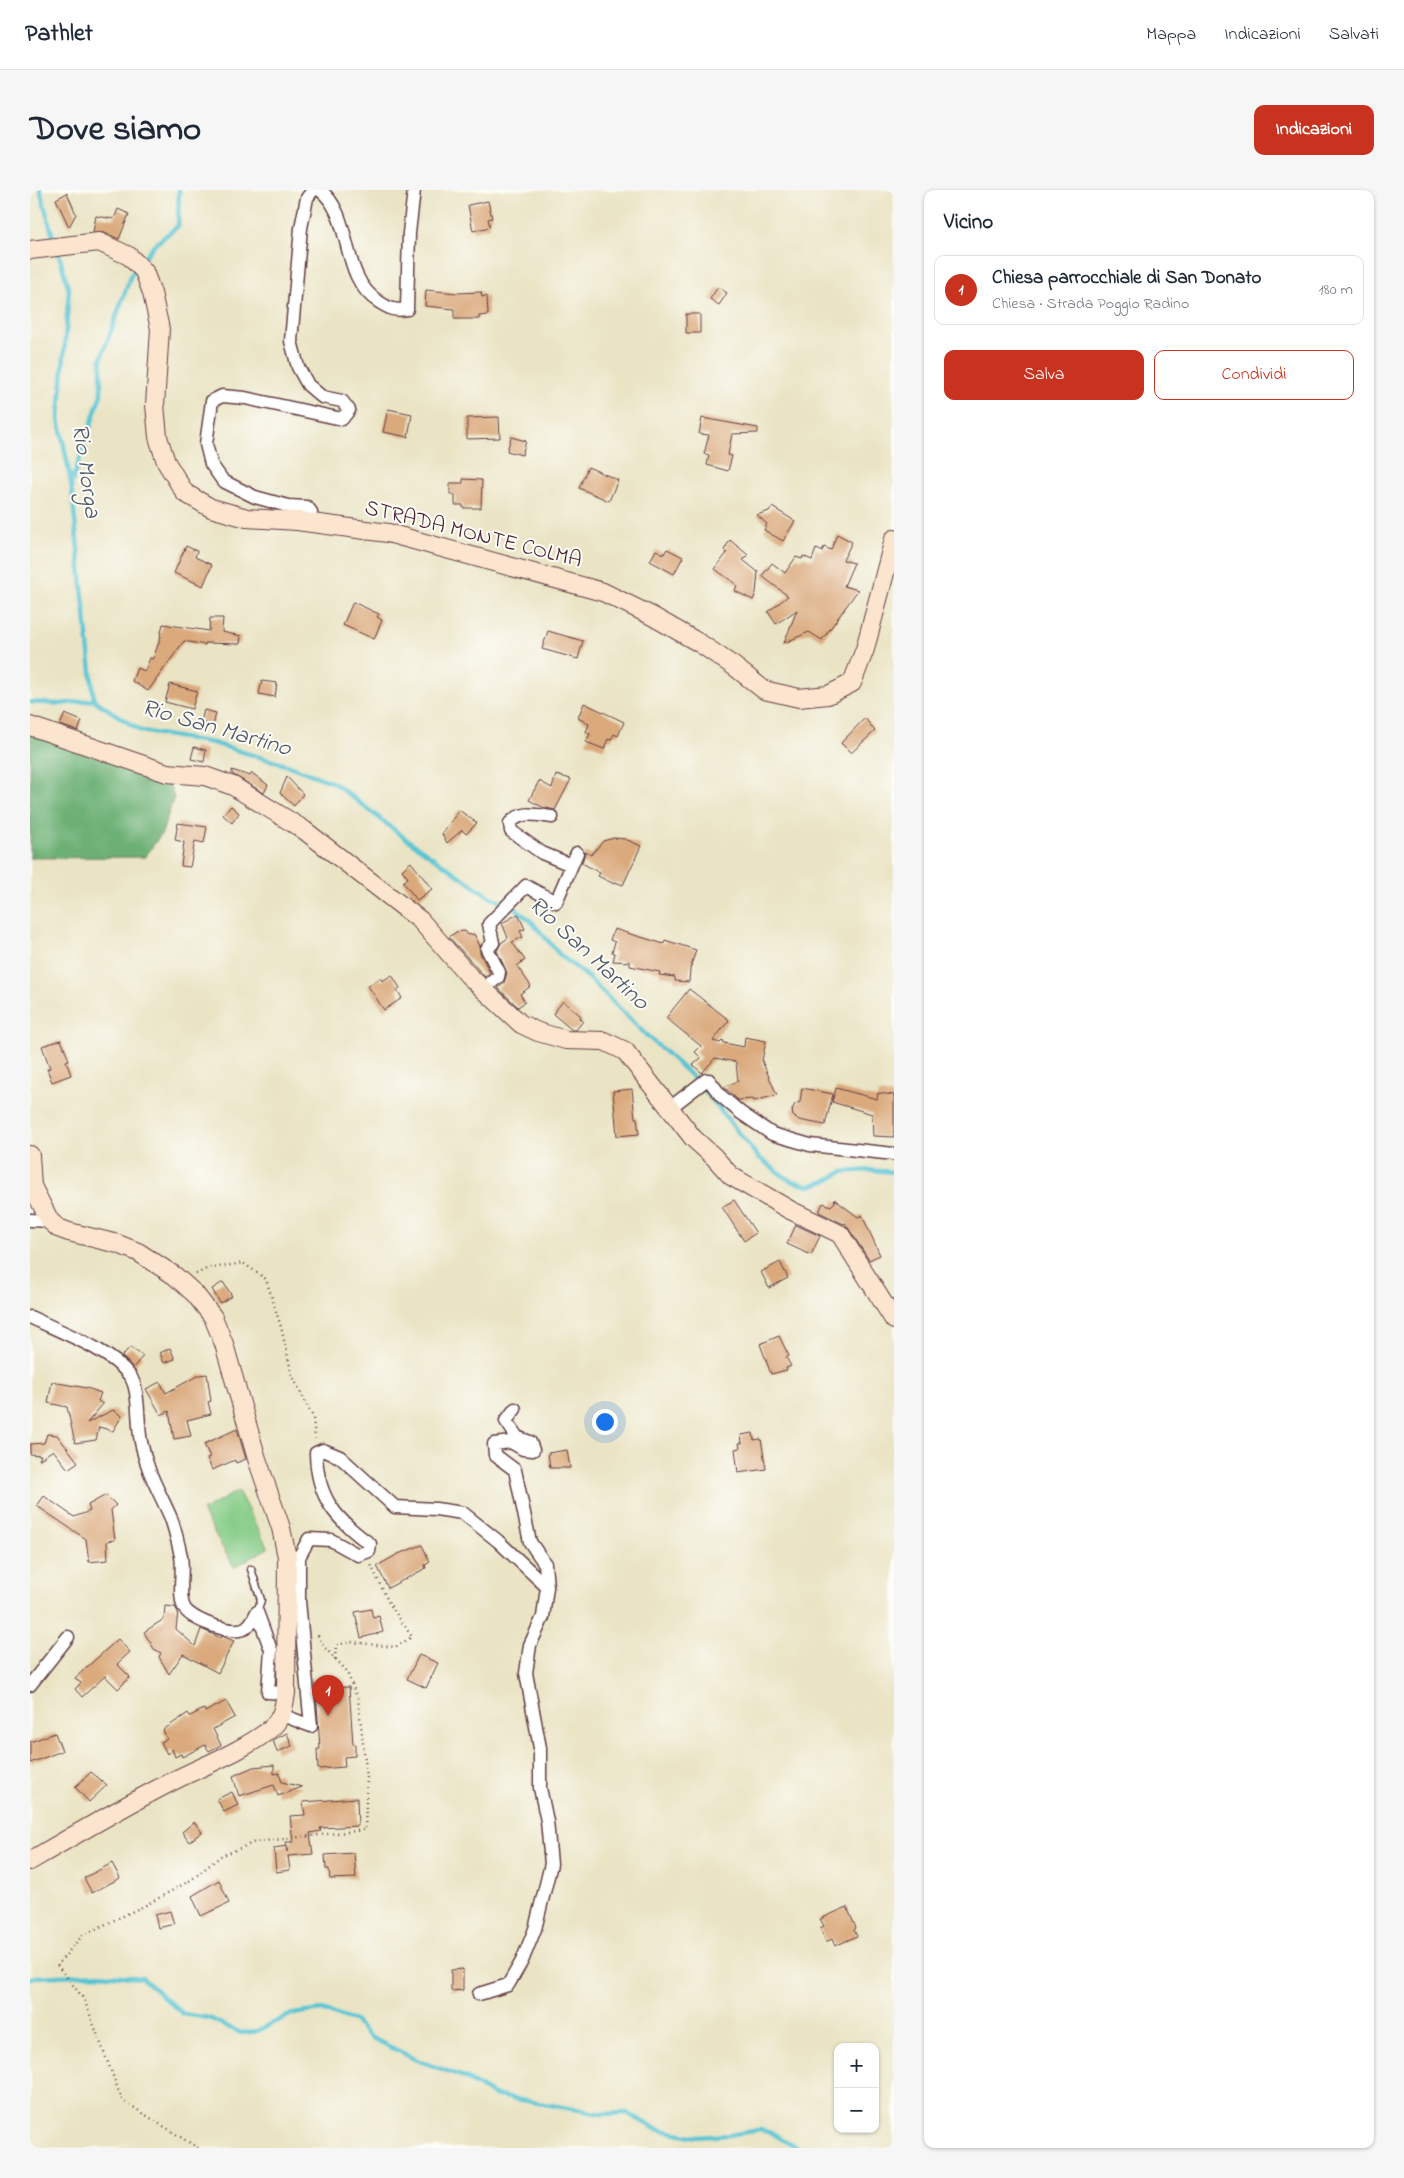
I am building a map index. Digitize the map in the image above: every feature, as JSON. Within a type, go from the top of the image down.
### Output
[{"type":"street","points":[[310,523],[311,512],[307,507],[288,506],[256,497],[223,481],[211,464],[206,444],[212,401],[222,396],[245,398],[342,419],[349,410],[342,401],[322,397],[308,385],[298,367],[291,341],[301,228],[306,198],[313,190]]},
{"type":"street","points":[[320,190],[327,195],[337,214],[354,274],[372,297],[393,311],[407,309],[409,233],[414,190]]},
{"type":"street","name":"STRADA MONTE COLMA","points":[[38,248],[99,242],[129,256],[144,271],[152,293],[160,329],[155,404],[158,437],[166,462],[185,493],[211,508],[247,518],[388,532],[603,592],[652,616],[701,644],[736,667],[764,690],[800,698],[828,695],[852,683],[865,649],[894,539]]},
{"type":"street","points":[[30,726],[167,773],[205,776],[233,786],[304,830],[420,920],[469,976],[521,1024],[538,1032],[566,1040],[604,1041],[625,1051],[671,1107],[693,1138],[714,1156],[731,1176],[790,1210],[840,1234],[894,1320]]},
{"type":"street","points":[[489,995],[487,986],[498,977],[499,972],[487,949],[493,943],[489,924],[526,886],[556,902],[574,859],[542,853],[511,831],[510,823],[516,816],[526,814],[552,817]]},
{"type":"street","points":[[671,1107],[693,1092],[706,1080],[709,1080],[721,1096],[741,1113],[772,1134],[810,1145],[894,1154]]},
{"type":"street","points":[[30,1155],[32,1186],[50,1221],[58,1228],[68,1232],[118,1244],[138,1252],[196,1294],[213,1317],[224,1344],[257,1459],[281,1528],[287,1557],[311,1726],[290,1718]]},
{"type":"street","points":[[30,1220],[50,1221]]},
{"type":"street","points":[[30,1317],[102,1351],[131,1376],[138,1394],[136,1409],[139,1433],[148,1471],[170,1518],[181,1558],[183,1606],[191,1616],[211,1625],[240,1630],[249,1625],[257,1612]]},
{"type":"street","points":[[478,1994],[508,1985],[522,1961],[535,1929],[551,1864],[547,1821],[540,1788],[540,1748],[526,1674],[530,1645],[543,1617],[546,1587],[545,1564],[530,1542],[515,1470],[495,1455],[494,1444],[511,1442],[523,1449],[533,1450],[530,1442],[517,1437],[506,1421],[515,1410]]},
{"type":"street","points":[[30,1862],[109,1816],[246,1744],[270,1730],[277,1722],[284,1709],[292,1598],[299,1557],[309,1539],[331,1540],[358,1555],[369,1552],[370,1544],[346,1527],[325,1498],[316,1467],[316,1453],[323,1450],[340,1457],[395,1507],[436,1509],[463,1513],[498,1541],[546,1587]]},
{"type":"street","points":[[257,1612],[272,1650],[268,1692],[286,1693]]},
{"type":"street","points":[[30,1685],[68,1637]]},
{"type":"lane","points":[[251,1570],[261,1600],[257,1612]]},
{"type":"path","points":[[181,1282],[206,1270],[243,1263],[266,1279],[281,1327],[292,1375],[313,1417],[316,1453]]},
{"type":"path","points":[[335,1658],[336,1645],[351,1642],[395,1647],[412,1637],[389,1603],[365,1553]]},
{"type":"path","points":[[198,2148],[122,2100],[84,1999],[57,1965],[82,1935],[146,1905],[191,1880],[221,1856],[255,1842],[365,1830],[367,1778],[358,1700],[346,1670],[324,1646],[316,1631]]},
{"type":"green space","points":[[30,734],[168,782],[174,797],[162,833],[145,857],[30,858]]},
{"type":"green space","points":[[238,1491],[268,1548],[234,1567],[202,1511]]},
{"type":"building","points":[[67,193],[76,214],[69,227],[56,199]]},
{"type":"building","points":[[488,201],[492,218],[488,219],[490,227],[473,231],[468,205]]},
{"type":"building","points":[[118,209],[129,214],[119,239],[103,232],[93,232],[96,216],[114,219]]},
{"type":"building","points":[[718,287],[727,293],[719,305],[710,299]]},
{"type":"building","points":[[426,290],[457,293],[481,292],[482,297],[487,296],[488,315],[479,316],[479,319],[454,319],[454,309],[425,306]]},
{"type":"building","points":[[686,314],[700,314],[700,333],[686,333]]},
{"type":"building","points":[[388,409],[412,414],[408,437],[383,432]]},
{"type":"building","points":[[499,417],[500,438],[467,439],[467,418]]},
{"type":"building","points":[[702,418],[758,428],[758,433],[732,434],[728,455],[732,456],[728,471],[707,465],[709,455],[704,454],[709,435],[699,434]]},
{"type":"building","points":[[511,437],[526,441],[522,455],[507,451]]},
{"type":"building","points":[[588,467],[618,480],[609,501],[579,488]]},
{"type":"building","points":[[463,479],[482,480],[481,508],[463,508],[463,505],[455,505],[455,495],[450,494],[450,483],[463,483]]},
{"type":"building","points":[[772,507],[795,521],[783,541],[764,530],[767,524],[757,515],[769,511]]},
{"type":"building","points":[[837,534],[852,542],[843,560],[854,563],[844,586],[858,590],[822,640],[809,632],[784,643],[797,610],[776,624],[768,612],[788,596],[762,576],[772,563],[785,573],[796,557],[802,559],[803,556],[812,560],[816,549],[822,551],[824,547],[831,550]]},
{"type":"building","points":[[730,540],[748,555],[743,560],[758,572],[756,593],[753,600],[735,591],[737,585],[715,569],[727,553],[724,550]]},
{"type":"building","points":[[186,546],[197,551],[195,557],[212,565],[203,586],[174,573]]},
{"type":"building","points":[[667,549],[683,557],[674,574],[650,561],[656,550],[664,554]]},
{"type":"building","points":[[353,602],[379,614],[377,617],[382,620],[374,639],[343,625]]},
{"type":"building","points":[[210,618],[223,618],[222,632],[241,636],[240,644],[205,643],[205,645],[184,641],[148,691],[132,681],[137,668],[145,671],[150,658],[153,659],[163,624],[209,631]]},
{"type":"building","points":[[548,631],[583,641],[578,659],[542,649]]},
{"type":"building","points":[[262,681],[277,683],[275,697],[259,694]]},
{"type":"building","points":[[170,684],[197,691],[192,709],[165,702]]},
{"type":"building","points":[[584,703],[624,722],[618,736],[614,734],[611,740],[608,739],[604,749],[586,742],[590,734],[586,732],[589,724],[578,718]]},
{"type":"building","points":[[204,710],[216,713],[213,726],[201,722]]},
{"type":"building","points":[[65,714],[82,721],[78,731],[60,725]]},
{"type":"building","points":[[865,718],[875,731],[851,753],[841,743]]},
{"type":"building","points":[[194,747],[206,750],[204,762],[191,759]]},
{"type":"building","points":[[232,770],[250,776],[252,773],[268,785],[264,793],[232,774]]},
{"type":"building","points":[[556,775],[571,779],[555,810],[542,807],[529,800],[539,781],[552,788]]},
{"type":"building","points":[[287,777],[303,794],[294,806],[280,793]]},
{"type":"building","points":[[231,806],[239,813],[232,823],[223,815]]},
{"type":"building","points":[[459,810],[477,823],[466,834],[462,830],[447,843],[442,834]]},
{"type":"building","points":[[178,823],[207,827],[204,843],[195,841],[190,867],[181,866],[184,842],[175,840]]},
{"type":"building","points":[[614,838],[625,839],[641,846],[623,885],[615,882],[614,884],[598,876],[600,873],[582,863],[585,852],[591,855],[603,841]]},
{"type":"building","points":[[411,862],[432,889],[417,900],[403,882],[408,878],[402,870]]},
{"type":"building","points":[[518,914],[525,929],[520,931],[523,937],[512,942],[525,960],[517,966],[531,986],[520,994],[525,1002],[518,1007],[498,988],[504,983],[507,973],[497,951],[501,943],[508,938],[502,923]]},
{"type":"building","points":[[614,929],[664,944],[665,940],[696,950],[690,969],[689,982],[675,981],[675,977],[659,975],[660,972],[630,966],[630,962],[613,961],[615,953],[612,952],[615,942],[610,940]]},
{"type":"building","points":[[465,931],[468,935],[474,934],[480,946],[480,953],[490,973],[485,977],[449,937],[456,932]]},
{"type":"building","points":[[392,975],[400,988],[397,990],[402,998],[384,1010],[368,986],[380,978],[382,981]]},
{"type":"building","points":[[689,989],[729,1020],[713,1041],[720,1043],[723,1040],[724,1043],[744,1047],[745,1037],[766,1041],[762,1061],[777,1095],[754,1101],[753,1099],[738,1100],[724,1087],[738,1081],[736,1062],[715,1058],[702,1073],[693,1065],[701,1058],[695,1052],[701,1046],[666,1018]]},
{"type":"building","points":[[563,1001],[581,1016],[580,1018],[583,1021],[576,1030],[572,1030],[553,1014]]},
{"type":"building","points":[[61,1040],[69,1060],[66,1061],[71,1075],[52,1082],[47,1069],[50,1068],[42,1046]]},
{"type":"building","points":[[802,1088],[833,1094],[825,1125],[799,1120],[793,1116],[792,1110],[795,1104],[800,1102]]},
{"type":"building","points":[[836,1088],[877,1099],[878,1093],[894,1095],[894,1137],[873,1136],[872,1114],[832,1102]]},
{"type":"building","points":[[632,1089],[639,1134],[617,1136],[613,1091]]},
{"type":"building","points":[[834,1199],[858,1217],[862,1215],[880,1255],[869,1260],[845,1223],[819,1212],[823,1203],[831,1206],[835,1202]]},
{"type":"building","points":[[734,1200],[756,1233],[744,1241],[722,1207]]},
{"type":"building","points":[[796,1225],[820,1236],[811,1255],[787,1244]]},
{"type":"building","points":[[780,1262],[788,1278],[769,1288],[761,1272]]},
{"type":"building","points":[[223,1282],[232,1296],[220,1303],[212,1289]]},
{"type":"building","points":[[779,1336],[789,1356],[786,1357],[791,1366],[786,1368],[787,1370],[771,1374],[760,1344]]},
{"type":"building","points":[[130,1347],[143,1356],[133,1368],[122,1356]]},
{"type":"building","points":[[170,1348],[175,1359],[164,1363],[160,1353]]},
{"type":"building","points":[[207,1374],[211,1401],[208,1402],[211,1414],[187,1420],[191,1436],[174,1439],[169,1411],[161,1415],[146,1389],[160,1382],[166,1393],[199,1375]]},
{"type":"building","points":[[52,1382],[87,1388],[101,1393],[98,1401],[103,1404],[87,1423],[113,1410],[122,1416],[113,1431],[99,1427],[96,1440],[75,1443],[67,1407],[48,1403]]},
{"type":"building","points":[[237,1429],[246,1459],[236,1463],[235,1460],[212,1470],[207,1458],[210,1457],[204,1444]]},
{"type":"building","points":[[753,1433],[754,1440],[761,1439],[766,1469],[738,1473],[735,1449],[740,1448],[739,1443],[742,1443],[741,1435]]},
{"type":"building","points":[[47,1434],[57,1435],[78,1462],[68,1469],[53,1450],[39,1460],[41,1455],[30,1454],[30,1444],[44,1443]]},
{"type":"building","points":[[567,1450],[570,1468],[550,1468],[548,1453]]},
{"type":"building","points":[[106,1495],[116,1505],[111,1510],[115,1540],[107,1541],[108,1560],[89,1562],[86,1539],[37,1506],[44,1496],[74,1517],[90,1511],[88,1505]]},
{"type":"building","points":[[422,1545],[430,1562],[425,1565],[426,1568],[388,1588],[377,1566],[398,1554]]},
{"type":"building","points":[[165,1606],[175,1607],[178,1612],[176,1629],[195,1646],[201,1629],[221,1638],[222,1636],[234,1641],[218,1673],[183,1654],[169,1674],[159,1657],[161,1653],[154,1649],[144,1632],[164,1619]]},
{"type":"building","points":[[371,1609],[373,1618],[379,1616],[383,1632],[361,1638],[355,1612]]},
{"type":"building","points":[[118,1639],[130,1652],[117,1664],[130,1677],[118,1689],[105,1676],[82,1697],[75,1689],[81,1683],[75,1678]]},
{"type":"building","points":[[419,1655],[438,1663],[426,1688],[407,1679]]},
{"type":"building","points":[[349,1687],[355,1756],[344,1757],[345,1767],[318,1769],[317,1749],[320,1749],[316,1689]]},
{"type":"building","points":[[226,1701],[235,1717],[213,1729],[221,1745],[209,1751],[205,1745],[182,1757],[181,1754],[175,1757],[172,1749],[167,1754],[161,1742],[167,1739],[163,1730],[188,1713],[190,1716],[204,1709],[205,1712]]},
{"type":"building","points":[[55,1733],[62,1751],[30,1763],[30,1742]]},
{"type":"building","points":[[287,1733],[292,1746],[277,1752],[273,1740]]},
{"type":"building","points":[[274,1765],[274,1774],[279,1773],[282,1782],[302,1787],[278,1796],[274,1785],[239,1796],[233,1776],[253,1767]]},
{"type":"building","points":[[91,1772],[107,1785],[89,1802],[75,1787]]},
{"type":"building","points":[[232,1792],[238,1805],[224,1812],[217,1799]]},
{"type":"building","points":[[357,1798],[358,1826],[320,1828],[321,1831],[310,1833],[313,1854],[288,1856],[290,1870],[276,1872],[274,1848],[286,1846],[286,1842],[293,1842],[290,1816],[305,1815],[303,1802]]},
{"type":"building","points":[[194,1822],[202,1832],[189,1842],[182,1832]]},
{"type":"building","points":[[354,1853],[356,1878],[330,1879],[329,1869],[326,1869],[325,1855]]},
{"type":"building","points":[[112,1863],[120,1878],[92,1893],[84,1878]]},
{"type":"building","points":[[219,1880],[229,1903],[201,1916],[192,1896]]},
{"type":"building","points":[[847,1907],[856,1928],[854,1930],[857,1936],[835,1946],[832,1939],[826,1942],[820,1928],[824,1926],[820,1919]]},
{"type":"building","points":[[170,1911],[174,1924],[158,1928],[155,1915]]},
{"type":"building","points":[[463,1969],[463,1990],[451,1991],[451,1970]]},
{"type":"waterway","name":"Rio Morga","points":[[40,190],[55,244]]},
{"type":"waterway","points":[[141,262],[153,246],[178,226],[179,190]]},
{"type":"waterway","name":"Rio Morga","points":[[58,251],[69,290],[59,419],[71,483],[94,700]]},
{"type":"waterway","points":[[72,482],[101,394],[101,359],[131,275],[136,269]]},
{"type":"waterway","name":"Rio San Martino","points":[[94,700],[141,731],[213,743],[289,766],[334,783],[405,838],[490,897],[515,908],[532,922],[559,954],[589,978],[644,1033],[697,1081],[758,1157],[789,1180],[809,1186],[826,1181],[842,1172],[869,1170],[894,1172]]},
{"type":"waterway","points":[[30,702],[60,704],[94,700]]},
{"type":"waterway","points":[[30,1979],[36,1977],[100,1974],[142,1978],[183,2014],[209,2018],[241,2033],[257,2031],[292,2014],[322,2010],[354,2021],[370,2037],[419,2061],[464,2077],[493,2095],[602,2114],[627,2113],[656,2129],[697,2137],[729,2135],[760,2130],[772,2133],[797,2148]]},
{"type":"place","name":"Chiesa parrocchiale di San Donato","points":[[328,1716]]}]
